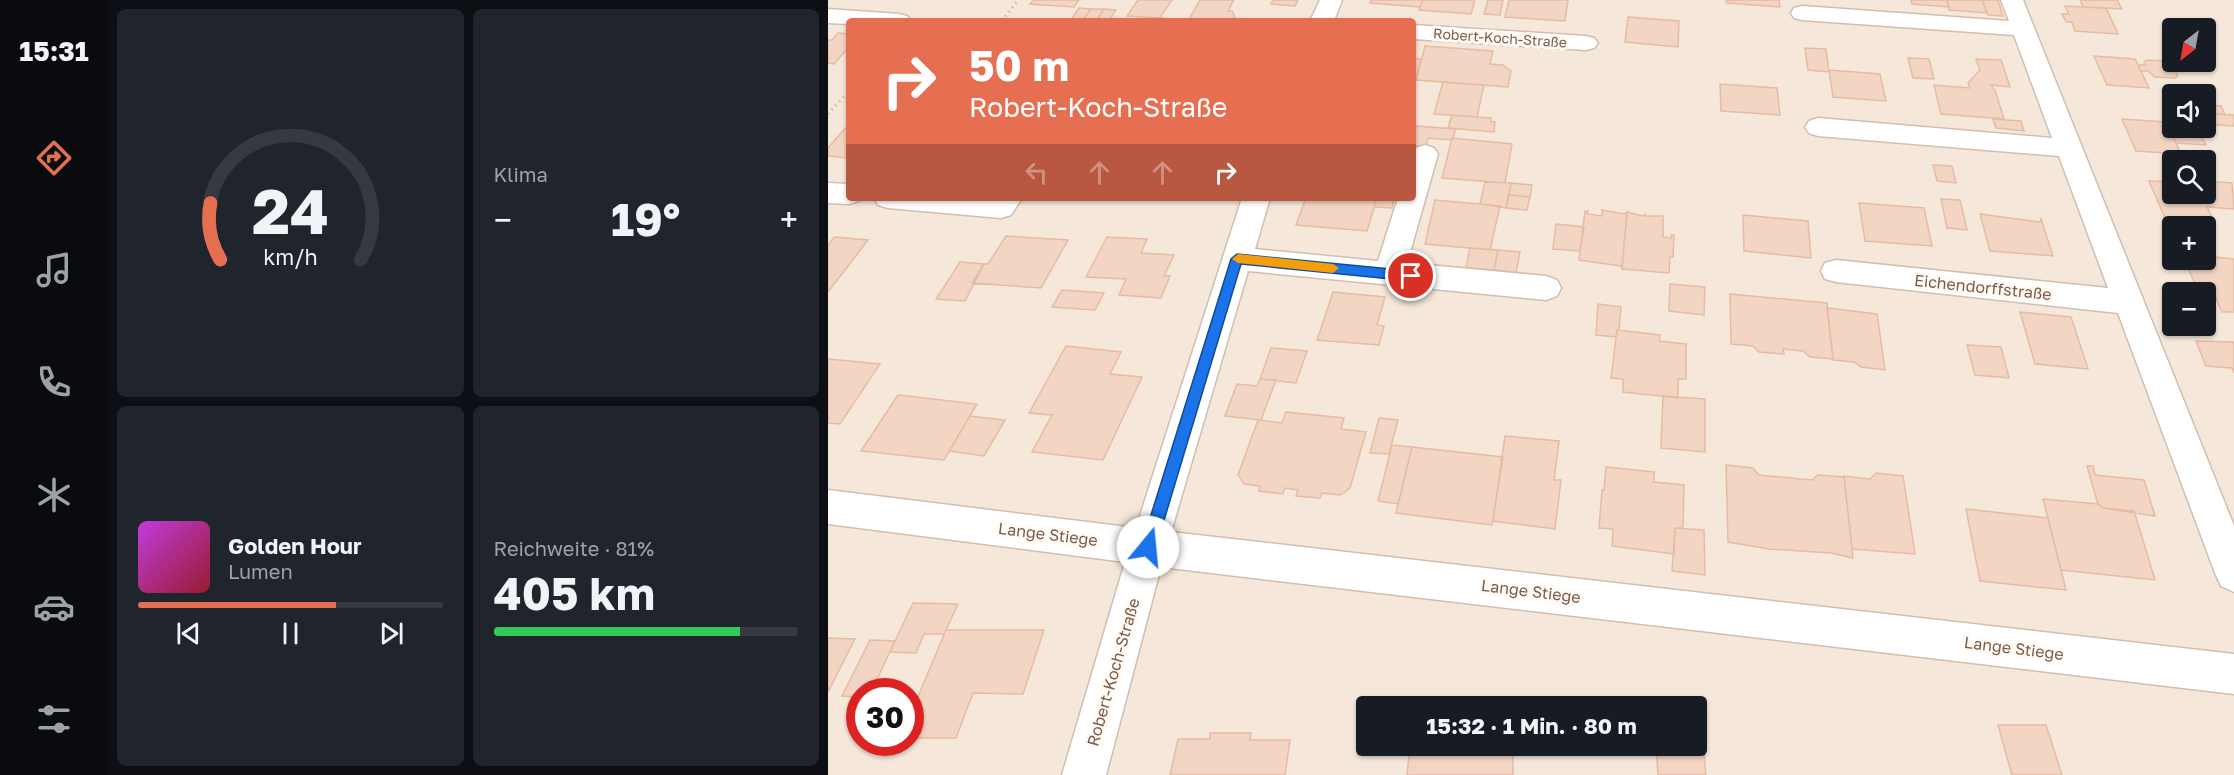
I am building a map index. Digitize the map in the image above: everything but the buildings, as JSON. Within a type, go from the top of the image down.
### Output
[{"type":"street","points":[[1323,18],[1331,0]]},
{"type":"street","points":[[2012,0],[2234,573]]},
{"type":"street","points":[[1802,13],[2024,29]]},
{"type":"street","points":[[828,16],[856,18]]},
{"type":"street","name":"Robert-Koch-Straße","points":[[1416,32],[1586,44]]},
{"type":"street","points":[[1818,127],[2070,148]]},
{"type":"street","points":[[1416,183],[1425,154]]},
{"type":"street","points":[[828,192],[846,194]]},
{"type":"street","points":[[922,201],[1001,208],[1006,201]]},
{"type":"street","name":"Robert-Koch-Straße","points":[[1084,775],[1148,547],[1255,201]]},
{"type":"street","points":[[1389,274],[1411,201]]},
{"type":"street","points":[[1237,259],[1546,288]]},
{"type":"street","name":"Eichendorffstraße","points":[[1836,271],[2129,302]]},
{"type":"street","name":"Lange Stiege","points":[[828,507],[2234,675]]},
{"type":"path","points":[[1004,18],[1018,0]]},
{"type":"path","points":[[828,114],[846,94]]},
{"type":"shaded area","points":[[828,0],[2234,0],[2234,775],[828,775]]},
{"type":"slow traffic","points":[[1238,259],[1333,268]]},
{"type":"route","points":[[1148,547],[1237,259],[1411,276]]}]
